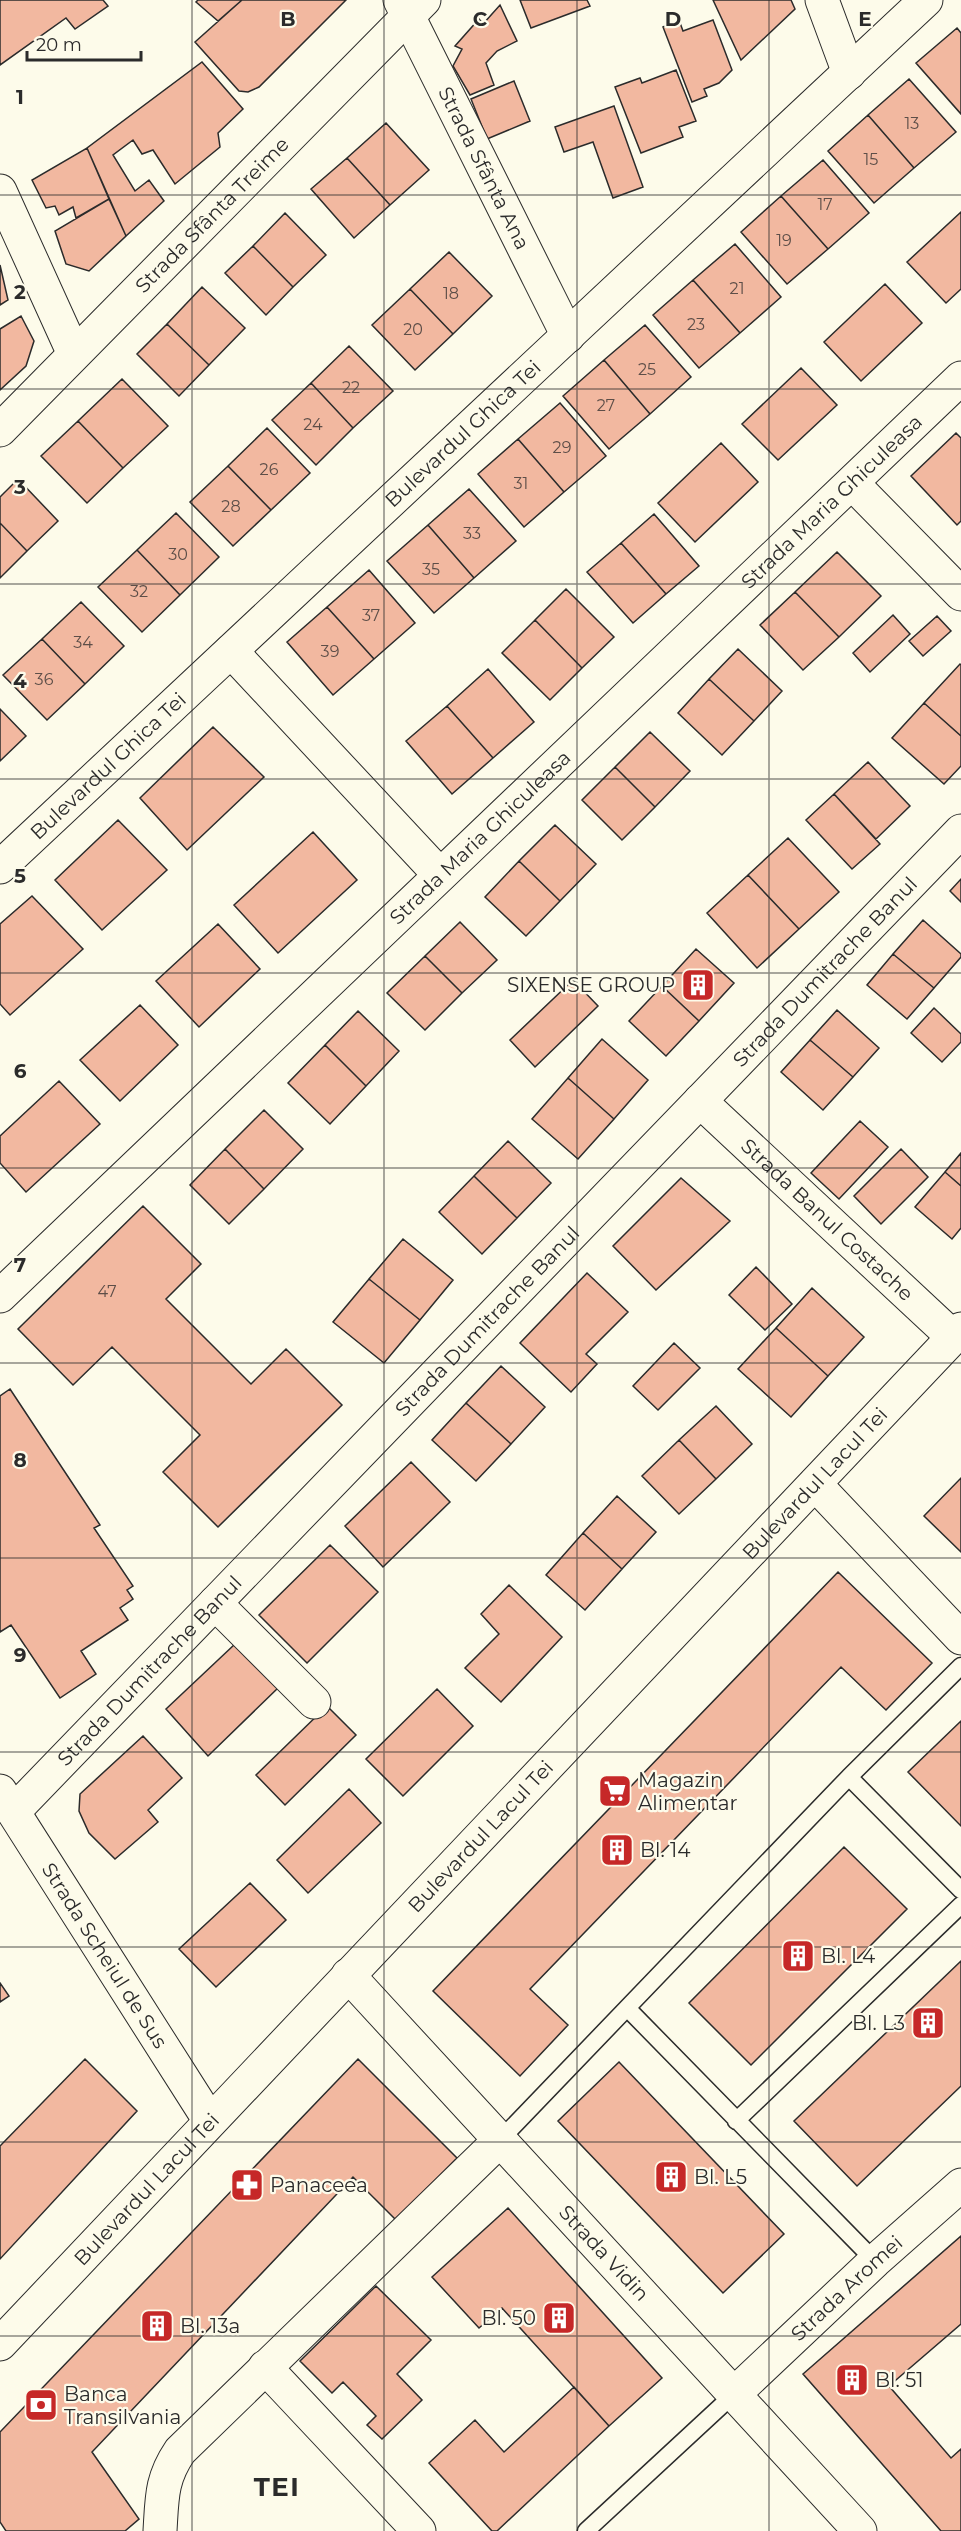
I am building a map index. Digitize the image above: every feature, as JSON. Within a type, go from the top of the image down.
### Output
[{"type":"street","points":[[822,0],[849,73]]},
{"type":"street","name":"Bulevardul Ghica Tei","points":[[0,867],[926,0]]},
{"type":"street","name":"Strada Sfânta Ana","points":[[411,6],[568,336]]},
{"type":"street","name":"Strada Sfânta Treime","points":[[0,430],[411,6]]},
{"type":"street","points":[[0,191],[74,354]]},
{"type":"street","name":"Strada Maria Ghiculeasa","points":[[0,1296],[961,378]]},
{"type":"street","points":[[852,483],[961,594]]},
{"type":"street","points":[[231,651],[440,875]]},
{"type":"street","name":"Strada Dumitrache Banul","points":[[7,1801],[215,1603],[961,831]]},
{"type":"street","name":"Strada Banul Costache","points":[[700,1101],[957,1333]]},
{"type":"street","name":"Bulevardul Lacul Tei","points":[[0,2344],[957,1333]]},
{"type":"street","points":[[815,1484],[961,1638]]},
{"type":"street","points":[[215,1603],[314,1702]]},
{"type":"street","name":"Strada Scheiul de Sus","points":[[7,1801],[210,2121]]},
{"type":"street","name":"Strada Vidin","points":[[348,1975],[860,2531]]},
{"type":"street","points":[[160,2531],[163,2484],[180,2451],[500,2140]]},
{"type":"street","name":"Strada Aromei","points":[[734,2395],[875,2261],[961,2185]]},
{"type":"street","points":[[265,2367],[419,2531]]},
{"type":"lane","points":[[500,2140],[849,1777],[961,1666]]},
{"type":"lane","points":[[849,1777],[961,1890]]},
{"type":"lane","points":[[735,2121],[961,1905]]},
{"type":"lane","points":[[628,2009],[735,2121],[875,2261]]},
{"type":"lane","points":[[586,2531],[734,2395]]},
{"type":"building","points":[[0,0],[103,0],[108,6],[75,29],[66,18],[0,65]]},
{"type":"building","points":[[198,0],[242,0],[218,21],[196,2]]},
{"type":"building","points":[[242,0],[346,0],[259,87],[248,92],[239,91],[195,42]]},
{"type":"building","points":[[520,0],[587,0],[590,6],[531,28]]},
{"type":"building","points":[[713,0],[791,0],[795,9],[741,60]]},
{"type":"building","points":[[500,5],[517,41],[497,51],[486,63],[494,85],[470,95],[453,66],[462,49],[455,46],[479,19],[483,24]]},
{"type":"building","points":[[679,20],[683,31],[713,20],[732,70],[719,83],[704,89],[707,96],[692,102],[663,27]]},
{"type":"building","points":[[957,28],[961,33],[961,114],[916,63]]},
{"type":"building","points":[[202,62],[243,109],[218,133],[220,147],[175,184],[153,150],[142,154],[133,140],[113,155],[135,191],[149,180],[164,201],[126,236],[87,148]]},
{"type":"building","points":[[676,70],[696,121],[679,127],[683,137],[641,153],[615,87],[640,78],[642,83]]},
{"type":"building","points":[[909,79],[956,132],[914,168],[868,115]]},
{"type":"building","points":[[514,81],[530,121],[487,139],[471,99]]},
{"type":"building","points":[[614,106],[643,187],[613,198],[593,142],[564,152],[555,127]]},
{"type":"building","points":[[868,115],[914,168],[874,203],[828,151]]},
{"type":"building","points":[[386,123],[429,170],[390,205],[347,158]]},
{"type":"building","points":[[87,148],[109,199],[76,218],[73,207],[59,215],[55,206],[46,208],[32,180]]},
{"type":"building","points":[[347,158],[390,205],[354,238],[311,189]]},
{"type":"building","points":[[823,160],[869,213],[828,249],[781,196]]},
{"type":"building","points":[[781,196],[828,249],[787,284],[741,232]]},
{"type":"building","points":[[109,199],[126,236],[89,271],[66,264],[55,231]]},
{"type":"building","points":[[961,212],[961,289],[946,303],[907,262]]},
{"type":"building","points":[[285,213],[326,255],[293,287],[253,246]]},
{"type":"building","points":[[735,244],[781,297],[740,333],[693,280]]},
{"type":"building","points":[[253,246],[293,287],[266,315],[225,273]]},
{"type":"building","points":[[449,252],[492,296],[453,334],[410,289]]},
{"type":"building","points":[[0,265],[8,300],[0,305]]},
{"type":"building","points":[[693,280],[740,333],[699,368],[653,315]]},
{"type":"building","points":[[885,284],[922,323],[861,381],[824,342]]},
{"type":"building","points":[[202,287],[245,328],[209,365],[167,324]]},
{"type":"building","points":[[410,289],[453,334],[415,370],[372,325]]},
{"type":"building","points":[[21,316],[34,341],[26,366],[0,390],[0,329]]},
{"type":"building","points":[[167,324],[209,365],[179,396],[137,354]]},
{"type":"building","points":[[645,325],[691,377],[650,414],[604,360]]},
{"type":"building","points":[[349,346],[393,391],[353,428],[311,383]]},
{"type":"building","points":[[604,360],[650,414],[609,449],[563,396]]},
{"type":"building","points":[[801,368],[837,405],[778,460],[742,424]]},
{"type":"building","points":[[122,379],[168,426],[123,468],[78,421]]},
{"type":"building","points":[[311,383],[353,428],[316,465],[272,420]]},
{"type":"building","points":[[560,403],[606,456],[564,492],[518,439]]},
{"type":"building","points":[[78,421],[123,468],[87,503],[41,456]]},
{"type":"building","points":[[267,428],[310,473],[271,510],[228,466]]},
{"type":"building","points":[[956,433],[961,438],[961,521],[957,525],[911,476]]},
{"type":"building","points":[[518,439],[564,492],[524,527],[478,474]]},
{"type":"building","points":[[721,443],[758,482],[695,542],[658,503]]},
{"type":"building","points":[[228,466],[271,510],[233,546],[190,502]]},
{"type":"building","points":[[18,479],[58,521],[27,551],[0,523],[0,497]]},
{"type":"building","points":[[469,489],[516,541],[474,578],[428,525]]},
{"type":"building","points":[[176,513],[219,557],[180,595],[137,550]]},
{"type":"building","points":[[654,514],[699,566],[666,594],[621,543]]},
{"type":"building","points":[[0,523],[27,551],[0,578]]},
{"type":"building","points":[[428,525],[474,578],[434,613],[387,561]]},
{"type":"building","points":[[621,543],[666,594],[633,623],[587,572]]},
{"type":"building","points":[[137,550],[180,595],[142,632],[98,587]]},
{"type":"building","points":[[837,552],[881,596],[839,637],[795,592]]},
{"type":"building","points":[[369,570],[415,623],[374,659],[327,607]]},
{"type":"building","points":[[566,589],[614,637],[582,668],[535,620]]},
{"type":"building","points":[[795,592],[839,637],[803,670],[760,625]]},
{"type":"building","points":[[81,602],[124,646],[85,684],[42,639]]},
{"type":"building","points":[[327,607],[374,659],[333,695],[287,642]]},
{"type":"building","points":[[893,615],[910,634],[870,672],[853,653]]},
{"type":"building","points":[[937,616],[951,631],[923,656],[909,641]]},
{"type":"building","points":[[535,620],[582,668],[550,700],[502,653]]},
{"type":"building","points":[[42,639],[85,684],[47,720],[3,675]]},
{"type":"building","points":[[738,649],[782,691],[754,721],[709,679]]},
{"type":"building","points":[[961,665],[961,736],[924,703]]},
{"type":"building","points":[[488,669],[534,722],[493,758],[447,706]]},
{"type":"building","points":[[709,679],[754,721],[722,755],[678,713]]},
{"type":"building","points":[[924,703],[961,736],[961,766],[944,784],[892,738]]},
{"type":"building","points":[[447,706],[493,758],[452,794],[406,741]]},
{"type":"building","points":[[0,709],[26,736],[0,761]]},
{"type":"building","points":[[213,727],[264,777],[187,850],[140,798]]},
{"type":"building","points":[[650,732],[690,771],[655,807],[615,767]]},
{"type":"building","points":[[868,762],[910,806],[876,839],[834,794]]},
{"type":"building","points":[[615,767],[655,807],[622,840],[582,800]]},
{"type":"building","points":[[834,794],[880,844],[852,869],[806,820]]},
{"type":"building","points":[[118,820],[167,870],[102,930],[55,880]]},
{"type":"building","points":[[555,825],[596,864],[560,901],[519,861]]},
{"type":"building","points":[[313,832],[357,880],[278,953],[234,905]]},
{"type":"building","points":[[788,838],[839,892],[799,929],[748,875]]},
{"type":"building","points":[[519,861],[560,901],[526,936],[485,897]]},
{"type":"building","points":[[748,875],[799,929],[757,968],[707,913]]},
{"type":"building","points":[[961,879],[961,902],[950,891]]},
{"type":"building","points":[[32,896],[83,949],[10,1015],[0,1004],[0,924]]},
{"type":"building","points":[[923,920],[961,954],[961,957],[934,988],[893,954]]},
{"type":"building","points":[[460,922],[497,960],[462,993],[425,956]]},
{"type":"building","points":[[218,924],[260,969],[199,1027],[156,981]]},
{"type":"building","name":"SIXENSE GROUP","points":[[696,949],[734,983],[699,1021],[662,986]]},
{"type":"building","points":[[893,954],[934,988],[907,1019],[867,985]]},
{"type":"building","points":[[425,956],[462,993],[425,1030],[387,993]]},
{"type":"building","points":[[573,980],[598,1006],[535,1067],[510,1040]]},
{"type":"building","points":[[662,986],[699,1021],[666,1056],[629,1021]]},
{"type":"building","points":[[140,1005],[178,1045],[120,1101],[80,1060]]},
{"type":"building","points":[[934,1008],[961,1034],[961,1042],[942,1062],[911,1033]]},
{"type":"building","points":[[837,1010],[879,1048],[853,1077],[810,1040]]},
{"type":"building","points":[[358,1011],[399,1051],[366,1086],[325,1045]]},
{"type":"building","points":[[602,1039],[648,1080],[614,1119],[568,1078]]},
{"type":"building","points":[[810,1040],[853,1077],[823,1110],[781,1072]]},
{"type":"building","points":[[325,1045],[366,1086],[330,1124],[288,1083]]},
{"type":"building","points":[[568,1078],[614,1119],[578,1159],[532,1119]]},
{"type":"building","points":[[59,1081],[100,1124],[26,1192],[0,1163],[0,1136]]},
{"type":"building","points":[[264,1110],[303,1149],[264,1189],[225,1149]]},
{"type":"building","points":[[860,1121],[888,1147],[839,1199],[811,1173]]},
{"type":"building","points":[[508,1141],[551,1183],[517,1218],[474,1176]]},
{"type":"building","points":[[225,1149],[264,1189],[229,1224],[190,1185]]},
{"type":"building","points":[[901,1149],[928,1177],[881,1224],[854,1196]]},
{"type":"building","points":[[961,1153],[961,1186],[945,1172]]},
{"type":"building","points":[[945,1172],[961,1186],[961,1228],[952,1239],[915,1207]]},
{"type":"building","points":[[474,1176],[517,1218],[482,1254],[439,1212]]},
{"type":"building","points":[[681,1178],[730,1221],[656,1290],[613,1246]]},
{"type":"building","points":[[143,1206],[201,1264],[166,1299],[251,1384],[286,1349],[342,1405],[218,1527],[163,1472],[200,1435],[112,1347],[73,1385],[18,1329]]},
{"type":"building","points":[[403,1239],[453,1280],[420,1320],[369,1279]]},
{"type":"building","points":[[756,1267],[792,1304],[765,1330],[729,1295]]},
{"type":"building","points":[[587,1273],[628,1312],[586,1354],[597,1364],[571,1392],[520,1343]]},
{"type":"building","points":[[369,1279],[420,1320],[384,1363],[333,1322]]},
{"type":"building","points":[[812,1288],[864,1337],[828,1376],[776,1328]]},
{"type":"building","points":[[776,1328],[828,1376],[791,1417],[738,1369]]},
{"type":"building","points":[[674,1343],[700,1368],[658,1410],[633,1386]]},
{"type":"building","points":[[501,1366],[545,1407],[511,1444],[466,1403]]},
{"type":"building","points":[[10,1389],[100,1525],[94,1528],[133,1586],[127,1590],[133,1599],[120,1608],[128,1620],[81,1651],[96,1674],[60,1698],[11,1625],[0,1632],[0,1396]]},
{"type":"building","points":[[466,1403],[511,1444],[476,1481],[432,1440]]},
{"type":"building","points":[[716,1406],[752,1444],[716,1479],[679,1440]]},
{"type":"building","points":[[679,1440],[716,1479],[679,1514],[642,1476]]},
{"type":"building","points":[[411,1462],[450,1502],[383,1567],[345,1526]]},
{"type":"building","points":[[961,1478],[961,1552],[924,1516]]},
{"type":"building","points":[[617,1496],[656,1532],[622,1569],[583,1533]]},
{"type":"building","points":[[583,1533],[622,1569],[585,1610],[546,1575]]},
{"type":"building","points":[[330,1545],[378,1592],[307,1663],[259,1615]]},
{"type":"building","name":"Bl. 14","points":[[838,1572],[932,1663],[886,1710],[841,1667],[530,1989],[568,2025],[520,2076],[433,1991]]},
{"type":"building","points":[[509,1585],[562,1637],[501,1702],[465,1668],[499,1634],[481,1614]]},
{"type":"building","points":[[235,1644],[280,1686],[208,1756],[166,1709]]},
{"type":"building","points":[[437,1689],[473,1726],[403,1796],[366,1759]]},
{"type":"building","points":[[327,1706],[356,1735],[285,1805],[256,1775]]},
{"type":"building","points":[[961,1721],[961,1826],[908,1772]]},
{"type":"building","points":[[143,1736],[182,1778],[148,1810],[158,1822],[115,1859],[89,1833],[79,1811],[80,1794]]},
{"type":"building","points":[[349,1789],[381,1823],[308,1893],[277,1860]]},
{"type":"building","name":"Bl. L4","points":[[844,1847],[907,1909],[751,2065],[689,2003]]},
{"type":"building","points":[[250,1883],[286,1920],[216,1987],[179,1949]]},
{"type":"building","name":"Bl. L3","points":[[961,1961],[961,2086],[857,2186],[794,2121]]},
{"type":"building","points":[[0,1983],[9,1996],[0,2002]]},
{"type":"building","points":[[85,2059],[137,2111],[0,2259],[0,2146]]},
{"type":"building","name":"Bl. 13a","points":[[358,2059],[457,2158],[396,2220],[353,2177],[92,2452],[139,2519],[125,2531],[6,2531],[0,2522],[0,2432]]},
{"type":"building","name":"Bl. L5","points":[[619,2062],[784,2234],[723,2293],[558,2121]]},
{"type":"building","name":"Bl. 50","points":[[508,2208],[662,2378],[609,2426],[502,2308],[479,2328],[432,2277]]},
{"type":"building","name":"Bl. 51","points":[[961,2236],[961,2324],[889,2386],[951,2458],[961,2449],[961,2531],[941,2531],[803,2374]]},
{"type":"building","points":[[376,2286],[431,2340],[397,2374],[422,2400],[382,2439],[367,2425],[376,2416],[343,2382],[332,2393],[300,2361]]},
{"type":"building","points":[[574,2387],[609,2426],[497,2531],[492,2531],[429,2463],[475,2420],[504,2452]]},
{"type":"place","name":"SIXENSE GROUP","points":[[698,985]]},
{"type":"place","name":"Magazin Alimentar","points":[[615,1791]]},
{"type":"place","name":"Bl. 14","points":[[617,1850]]},
{"type":"place","name":"Bl. L4","points":[[798,1956]]},
{"type":"place","name":"Bl. L3","points":[[928,2023]]},
{"type":"place","name":"Bl. L5","points":[[671,2177]]},
{"type":"place","name":"Panaceea","points":[[247,2185]]},
{"type":"place","name":"Bl. 50","points":[[559,2318]]},
{"type":"place","name":"Bl. 13a","points":[[157,2326]]},
{"type":"place","name":"Bl. 51","points":[[852,2380]]},
{"type":"place","name":"Banca Transilvania","points":[[41,2405]]},
{"type":"district","name":"TEI","points":[[277,2487]]}]
